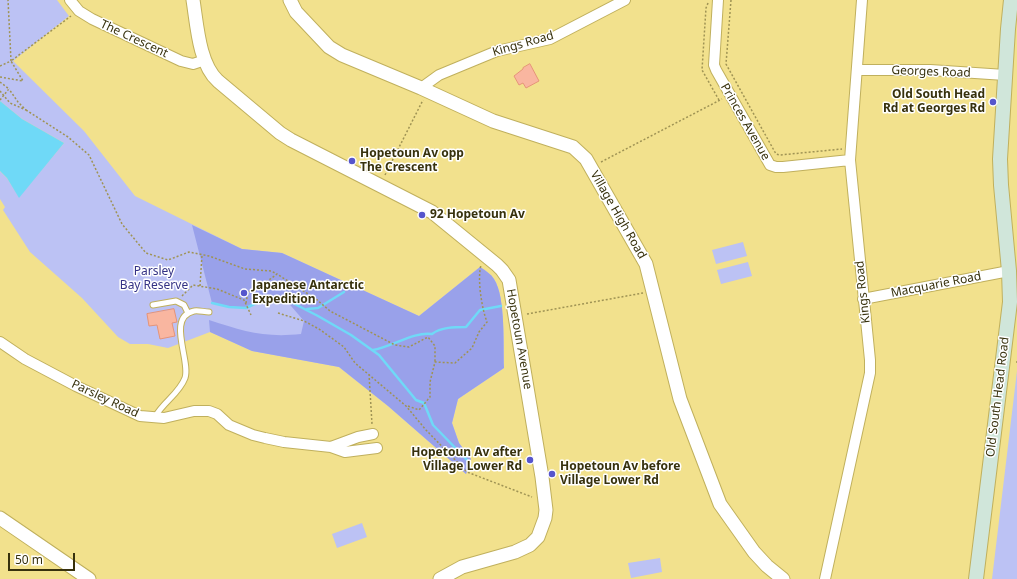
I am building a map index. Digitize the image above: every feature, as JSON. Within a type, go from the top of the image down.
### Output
[{"type":"main road","name":"Old South Head Road","points":[[976,579],[1009,334],[1013,292],[1008,271],[1000,172],[1005,75],[1011,0]]},
{"type":"street","name":"The Crescent","points":[[70,0],[79,11],[92,19],[181,61],[194,64],[205,60]]},
{"type":"street","name":"Hopetoun Avenue","points":[[193,0],[205,60],[215,79],[280,133],[291,140],[432,212],[497,265],[508,280],[542,477],[546,510],[545,518],[538,536],[530,545],[515,552],[462,567],[443,578]]},
{"type":"street","name":"Village High Road","points":[[290,0],[296,12],[329,47],[342,55],[493,121],[573,148],[586,159],[646,264],[680,399],[720,504],[754,552],[767,566],[783,579]]},
{"type":"street","name":"Kings Road","points":[[425,90],[439,75],[497,51],[550,39],[625,0]]},
{"type":"street","name":"Princes Avenue","points":[[718,0],[714,65],[729,95],[770,165],[783,167],[850,160]]},
{"type":"street","name":"Kings Road","points":[[825,579],[870,373],[850,160],[862,0]]},
{"type":"street","name":"Georges Road","points":[[857,70],[930,70],[1005,75]]},
{"type":"street","name":"Macquarie Road","points":[[863,299],[1008,271]]},
{"type":"street","name":"Parsley Road","points":[[0,342],[25,359],[76,386],[140,416],[154,418],[172,417],[194,411],[208,411],[217,414],[230,425],[252,435],[284,442],[331,447],[345,452],[377,448]]},
{"type":"street","name":"Parsley Road","points":[[331,447],[358,437],[373,434]]},
{"type":"street","points":[[0,518],[89,579]]},
{"type":"lane","points":[[154,305],[176,301],[184,305],[188,313]]},
{"type":"lane","points":[[154,418],[172,397],[185,377],[186,364],[180,334],[181,322],[188,313],[194,311],[209,312]]},
{"type":"path","points":[[0,77],[22,81],[10,61],[8,0]]},
{"type":"path","points":[[731,0],[726,64],[776,154],[780,155],[845,148]]},
{"type":"path","points":[[0,66],[10,61],[79,11]]},
{"type":"path","points":[[0,82],[26,110]]},
{"type":"path","points":[[0,100],[8,89]]},
{"type":"path","points":[[384,175],[425,90]]},
{"type":"path","points":[[0,91],[10,103],[26,110],[68,137],[89,154],[122,224],[146,253],[168,260],[189,252],[226,261],[246,269],[271,271],[316,299],[330,311],[391,342],[394,345],[409,347],[428,337],[435,346],[435,362],[430,382],[430,397],[419,410],[406,406]]},
{"type":"path","points":[[590,167],[729,95]]},
{"type":"path","points":[[200,286],[202,255]]},
{"type":"path","points":[[435,362],[455,363],[472,348],[479,332],[487,322],[483,310],[484,306],[480,290],[480,269]]},
{"type":"path","points":[[246,303],[248,292],[260,286],[277,274]]},
{"type":"path","points":[[176,301],[193,285],[217,289],[244,300],[251,315]]},
{"type":"path","points":[[527,314],[653,291]]},
{"type":"path","points":[[278,313],[304,321],[319,329],[344,347],[355,363],[378,384],[406,406],[426,430],[467,472],[532,497]]},
{"type":"path","points":[[368,374],[373,434]]},
{"type":"green space","name":"Parsley Bay Reserve","points":[[0,0],[57,0],[69,16],[13,61],[84,131],[135,196],[242,249],[282,253],[419,316],[480,267],[494,279],[498,287],[502,310],[504,368],[458,399],[452,423],[459,443],[471,459],[466,474],[388,406],[339,367],[252,351],[210,332],[168,348],[148,344],[130,344],[118,337],[82,298],[30,252],[3,210],[5,207],[0,199],[0,171],[7,178],[19,197],[64,143],[22,119],[0,101]]},
{"type":"green space","points":[[743,242],[747,256],[716,264],[712,250]]},
{"type":"green space","points":[[748,262],[752,276],[721,284],[717,270]]},
{"type":"green space","points":[[1017,371],[1017,579],[992,579]]},
{"type":"green space","points":[[362,523],[367,537],[337,548],[332,534]]},
{"type":"green space","points":[[660,558],[662,572],[631,578],[628,563]]},
{"type":"shaded area","points":[[0,101],[22,119],[64,143],[19,198],[7,178],[0,171]]},
{"type":"shaded area","points":[[192,225],[242,249],[282,253],[419,316],[480,267],[490,274],[498,287],[502,310],[504,368],[458,399],[452,423],[459,443],[471,459],[466,474],[388,406],[339,367],[252,351],[210,332],[209,320],[254,333],[276,335],[301,334],[304,321],[285,299],[263,300],[246,308],[229,307],[212,303]]},
{"type":"building","points":[[530,64],[539,81],[526,88],[523,83],[519,85],[514,76]]},
{"type":"building","points":[[174,309],[177,322],[172,323],[175,336],[160,339],[157,325],[149,326],[147,314]]},
{"type":"waterway","points":[[307,309],[318,308],[344,292]]},
{"type":"waterway","points":[[212,303],[229,307],[246,308],[263,300],[285,299],[351,335],[379,355],[416,400],[424,403],[433,425],[470,463]]},
{"type":"waterway","points":[[373,350],[418,335],[432,334],[448,328],[466,327],[480,310],[501,306]]},
{"type":"place","name":"Old South Head Rd at Georges Rd","points":[[993,102]]},
{"type":"place","name":"Hopetoun Av opp The Crescent","points":[[352,161]]},
{"type":"place","name":"92 Hopetoun Av","points":[[422,215]]},
{"type":"place","name":"Japanese Antarctic Expedition","points":[[244,293]]},
{"type":"place","name":"Hopetoun Av after Village Lower Rd","points":[[530,460]]},
{"type":"place","name":"Hopetoun Av before Village Lower Rd","points":[[552,474]]}]
